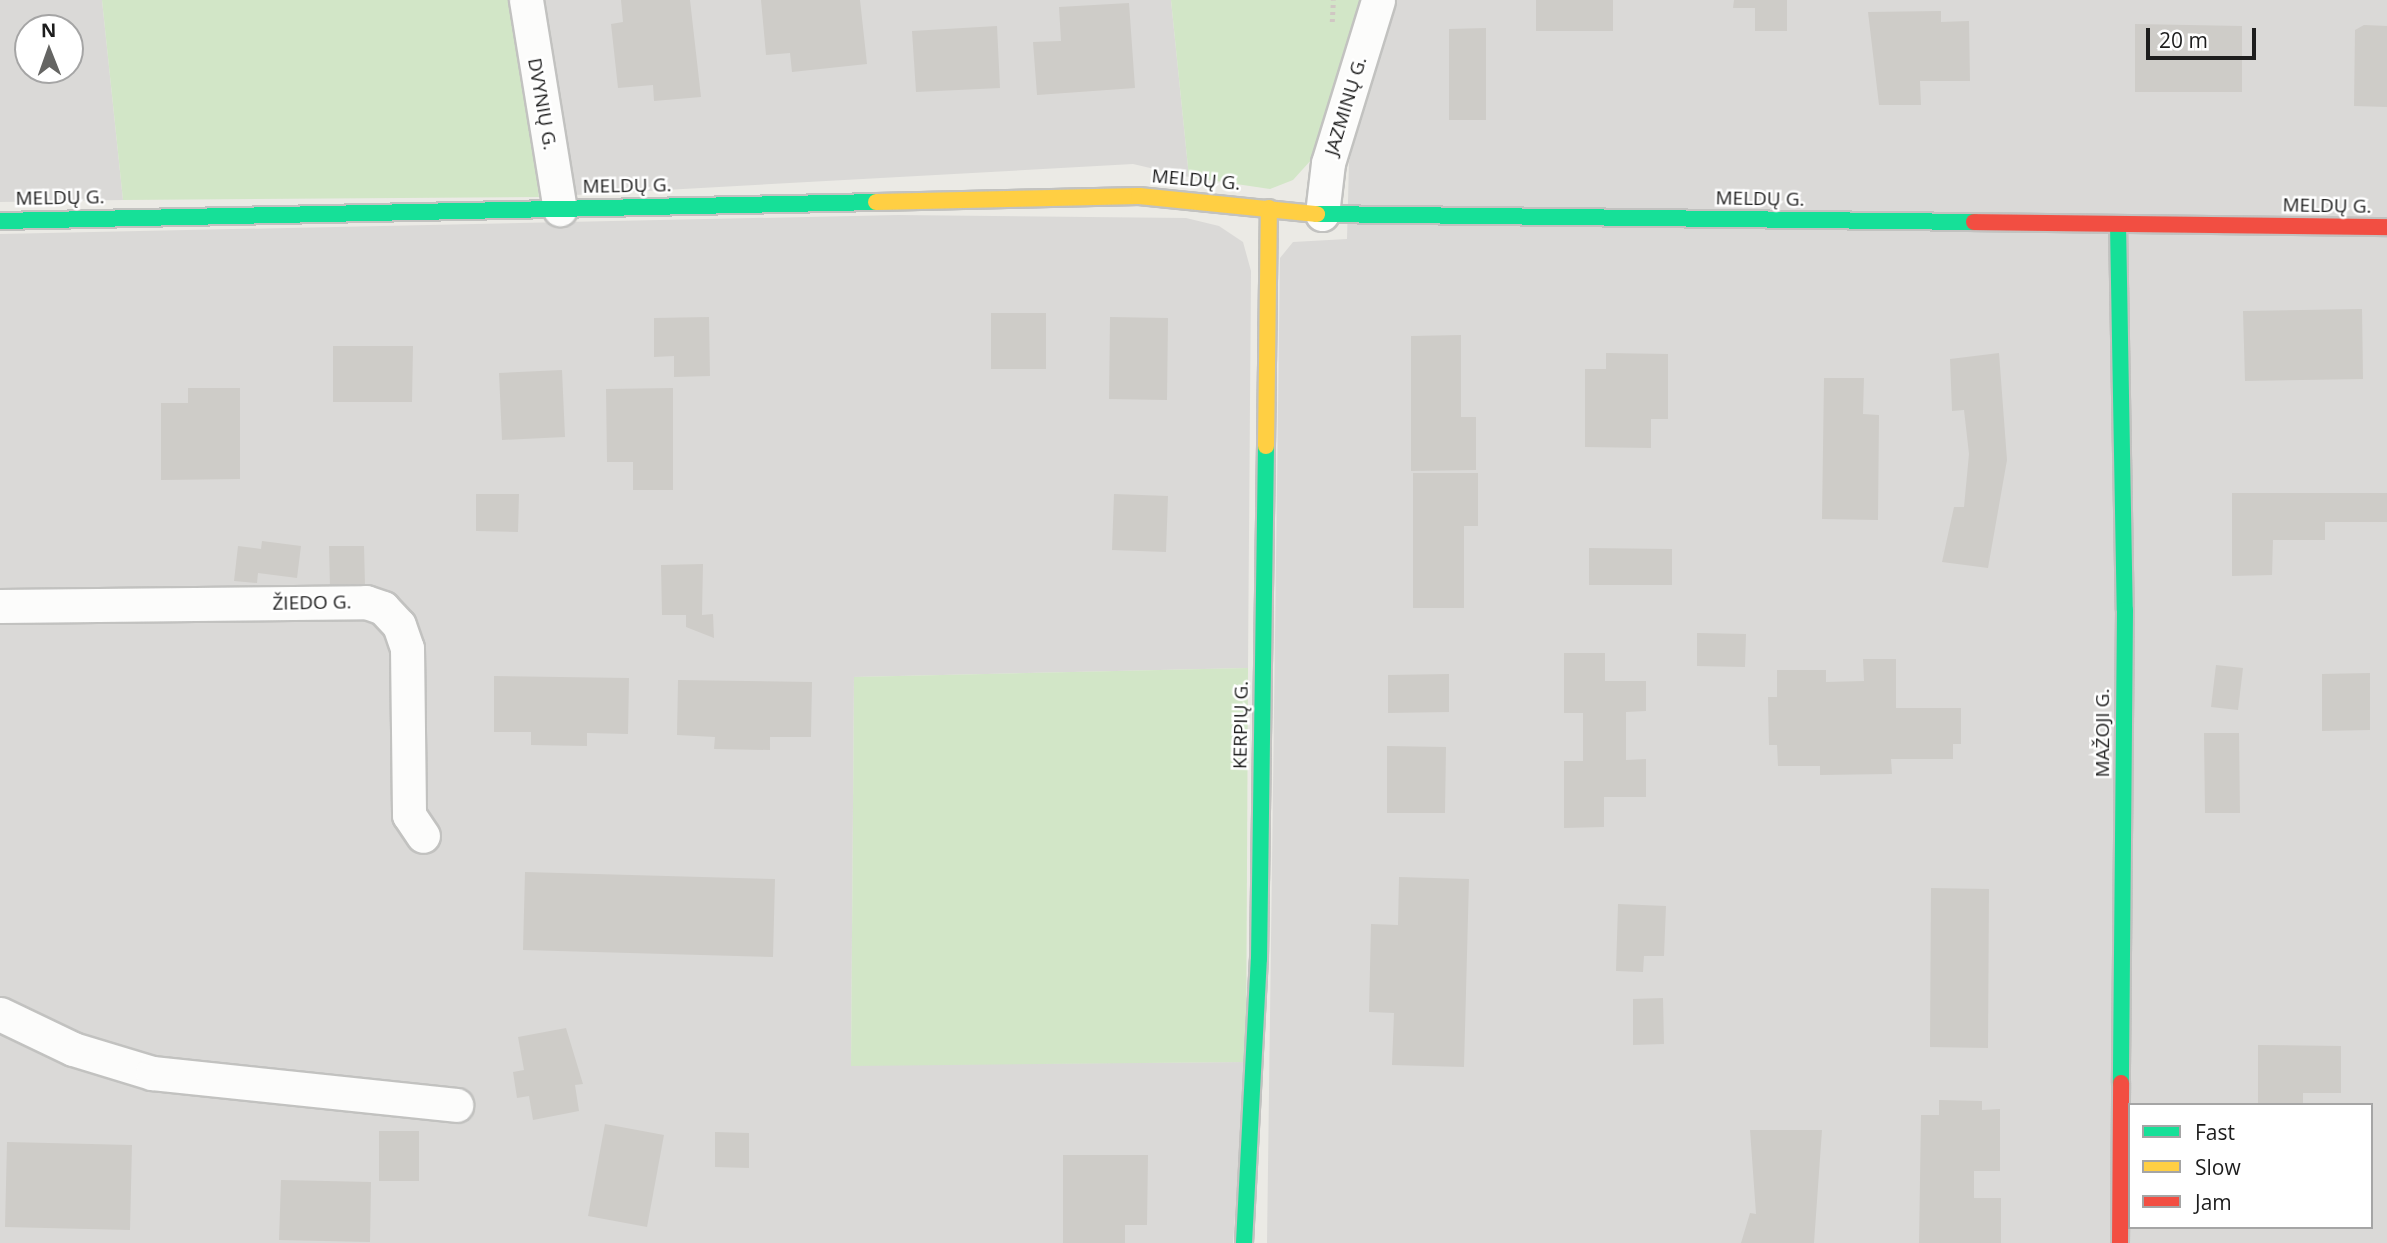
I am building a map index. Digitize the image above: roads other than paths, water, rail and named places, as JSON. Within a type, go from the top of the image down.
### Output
[{"type":"street","name":"DVYNIŲ G.","points":[[526,0],[560,209]]},
{"type":"street","name":"JAZMINŲ G.","points":[[1322,214],[1328,163],[1378,0]]},
{"type":"street","name":"MELDŲ G.","points":[[0,221],[1139,196],[1322,214],[2387,227]]},
{"type":"street","name":"KERPIŲ G.","points":[[1244,1243],[1259,960],[1269,208]]},
{"type":"street","name":"MAŽOJI G.","points":[[2118,224],[2125,610],[2120,1243]]},
{"type":"street","name":"ŽIEDO G.","points":[[0,606],[366,602],[383,608],[399,625],[407,648],[409,815],[423,836]]},
{"type":"street","points":[[0,1014],[73,1049],[152,1073],[456,1105]]}]
